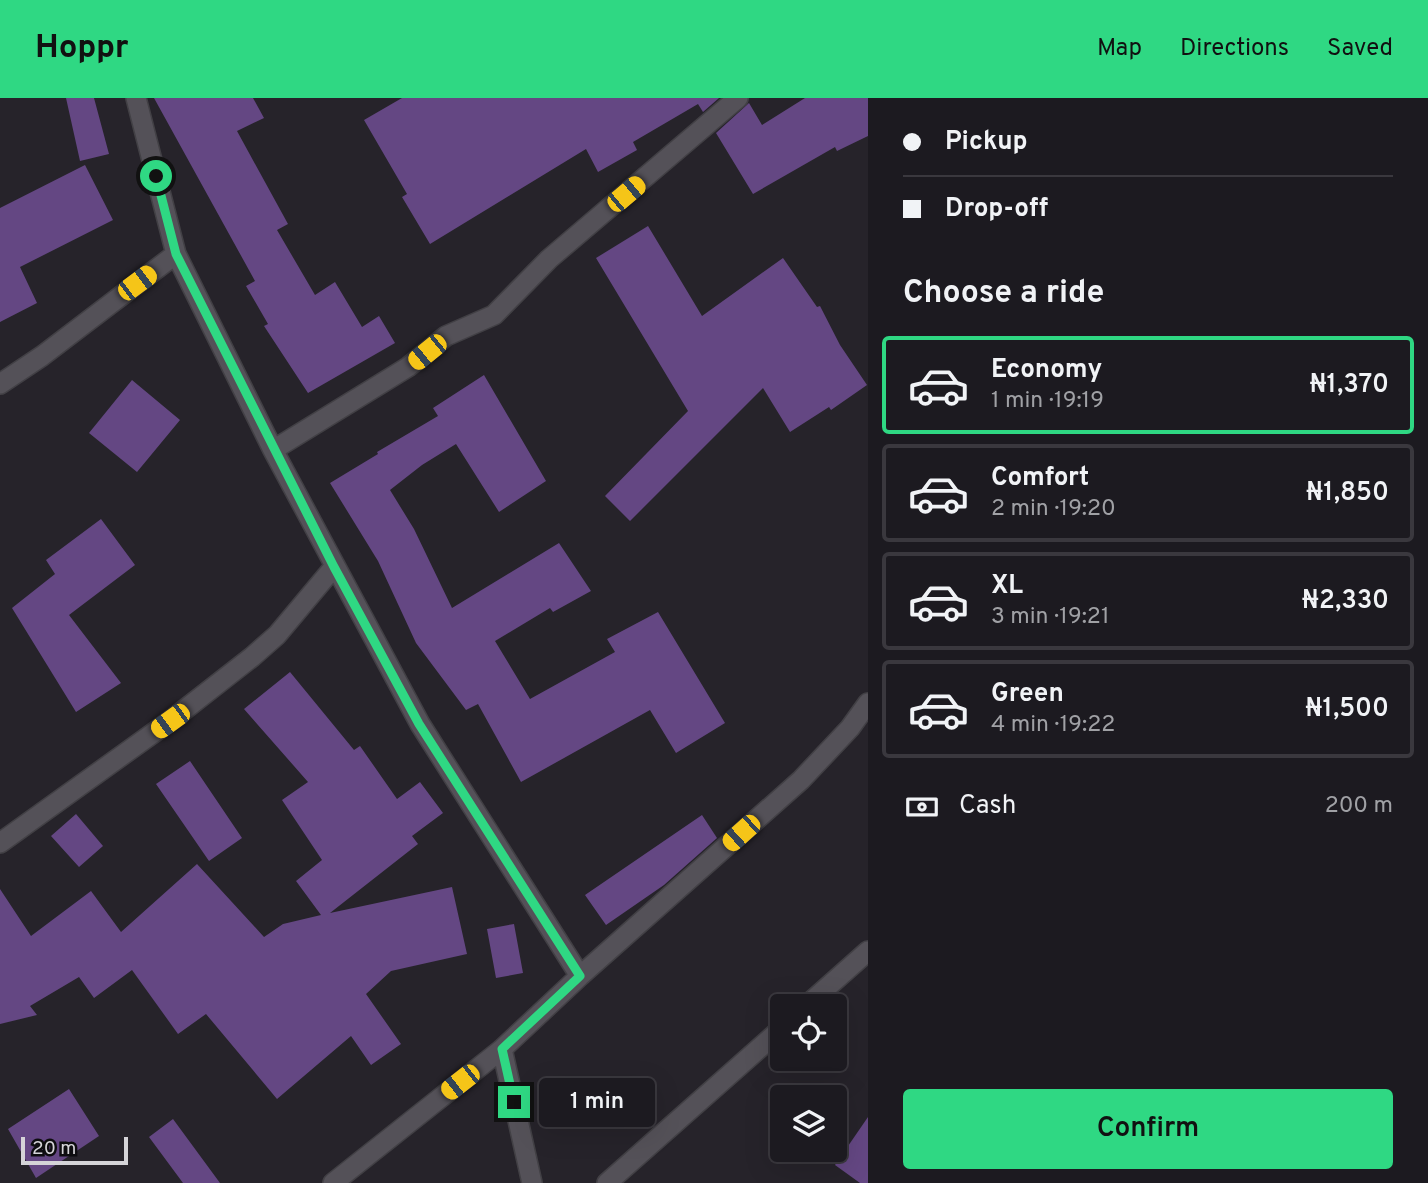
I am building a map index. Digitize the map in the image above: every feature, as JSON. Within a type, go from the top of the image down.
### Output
[{"type":"street","points":[[136,98],[176,254],[273,450],[419,724],[580,976]]},
{"type":"street","points":[[273,450],[408,367],[446,336],[494,316],[549,260],[738,98]]},
{"type":"street","points":[[0,384],[43,356],[176,254]]},
{"type":"street","points":[[0,843],[170,721],[252,657],[277,635],[334,567]]},
{"type":"street","points":[[332,1183],[502,1049],[580,976],[801,780],[850,728],[868,703]]},
{"type":"street","points":[[820,994],[868,951]]},
{"type":"street","points":[[607,1183],[770,1039]]},
{"type":"street","points":[[502,1049],[532,1183]]},
{"type":"building","points":[[66,98],[94,98],[109,154],[80,161]]},
{"type":"building","points":[[154,98],[253,98],[264,118],[237,131],[288,224],[277,230],[315,295],[335,282],[362,327],[379,316],[395,343],[308,393],[264,326],[268,324],[246,286],[255,281]]},
{"type":"building","points":[[402,98],[719,98],[703,112],[698,104],[633,142],[637,150],[598,172],[586,149],[430,244],[402,197],[407,194],[364,120]]},
{"type":"building","points":[[805,98],[868,98],[868,136],[837,151],[835,147],[753,194],[716,133],[749,103],[762,125]]},
{"type":"building","points":[[85,165],[113,220],[20,267],[37,303],[0,322],[0,208]]},
{"type":"building","points":[[648,226],[702,316],[783,258],[817,307],[820,306],[840,345],[867,385],[831,410],[829,407],[790,432],[763,388],[630,521],[605,496],[688,411],[596,258]]},
{"type":"building","points":[[484,375],[546,481],[499,512],[456,444],[422,465],[390,490],[414,529],[452,608],[559,543],[591,591],[553,612],[550,608],[495,641],[530,699],[615,652],[607,639],[658,612],[725,723],[676,753],[650,710],[521,782],[478,704],[466,710],[416,643],[378,561],[330,483],[438,416],[433,408]]},
{"type":"building","points":[[132,380],[180,420],[137,472],[89,433]]},
{"type":"building","points":[[101,519],[135,565],[69,615],[121,683],[76,712],[12,608],[55,574],[46,560]]},
{"type":"building","points":[[290,672],[354,750],[360,746],[397,799],[420,782],[443,813],[412,836],[418,844],[330,913],[452,887],[467,954],[391,971],[366,994],[401,1044],[371,1065],[351,1036],[277,1099],[206,1014],[178,1034],[132,970],[94,998],[79,977],[30,1006],[37,1015],[0,1024],[0,889],[31,936],[91,891],[121,932],[197,864],[264,937],[283,924],[321,915],[296,881],[322,860],[282,800],[308,782],[244,709]]},
{"type":"building","points":[[190,761],[242,838],[209,861],[156,784]]},
{"type":"building","points":[[76,814],[103,846],[79,867],[51,836]]},
{"type":"building","points":[[702,815],[717,838],[664,885],[606,925],[585,895]]},
{"type":"building","points":[[514,924],[523,973],[496,978],[487,929]]},
{"type":"building","points":[[69,1089],[99,1136],[36,1178],[8,1129]]},
{"type":"building","points":[[868,1117],[868,1183],[860,1183],[835,1165],[837,1162],[847,1162],[847,1148]]},
{"type":"building","points":[[173,1119],[220,1183],[183,1183],[149,1137]]},
{"type":"route","points":[[156,176],[176,254],[334,567],[419,724],[580,976],[502,1049],[514,1102]]}]
